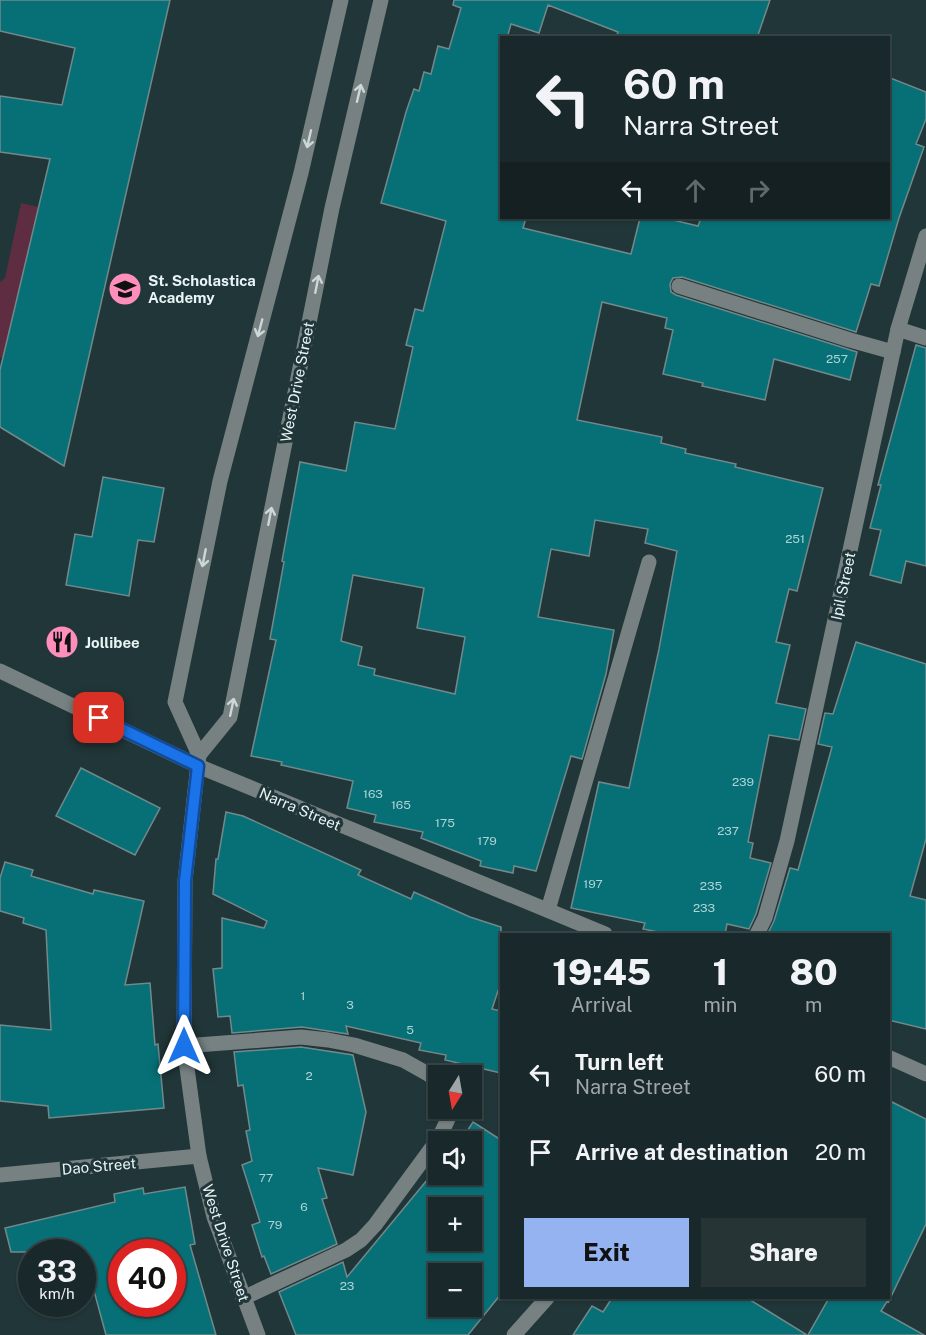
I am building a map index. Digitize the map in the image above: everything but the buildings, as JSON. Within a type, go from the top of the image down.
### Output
[{"type":"street","points":[[199,760],[175,702],[220,481],[301,173],[341,0]]},
{"type":"street","name":"West Drive Street","points":[[258,1335],[214,1217],[199,1156],[184,1046],[185,881],[199,760],[230,717],[332,208],[381,0]]},
{"type":"street","name":"Ipil Street","points":[[758,933],[765,918],[787,841],[898,329],[926,236]]},
{"type":"street","points":[[679,286],[893,352]]},
{"type":"street","points":[[898,329],[926,338]]},
{"type":"street","points":[[548,910],[650,562]]},
{"type":"street","name":"Narra Street","points":[[0,671],[199,760],[603,933]]},
{"type":"street","points":[[184,1046],[301,1037],[328,1040],[354,1045],[403,1060],[428,1073]]},
{"type":"street","points":[[890,1058],[926,1074]]},
{"type":"street","points":[[243,1298],[346,1250],[361,1240],[375,1225],[440,1138],[448,1119]]},
{"type":"street","name":"Dao Street","points":[[0,1174],[199,1156]]},
{"type":"street","points":[[514,1335],[546,1299]]},
{"type":"shaded area","points":[[21,203],[38,207],[3,359],[0,357],[0,282],[5,278]]},
{"type":"place","name":"St. Scholastica Academy","points":[[125,289]]},
{"type":"place","name":"Jollibee","points":[[62,642]]},
{"type":"route","points":[[99,718],[198,766],[185,881],[184,1046]]}]
